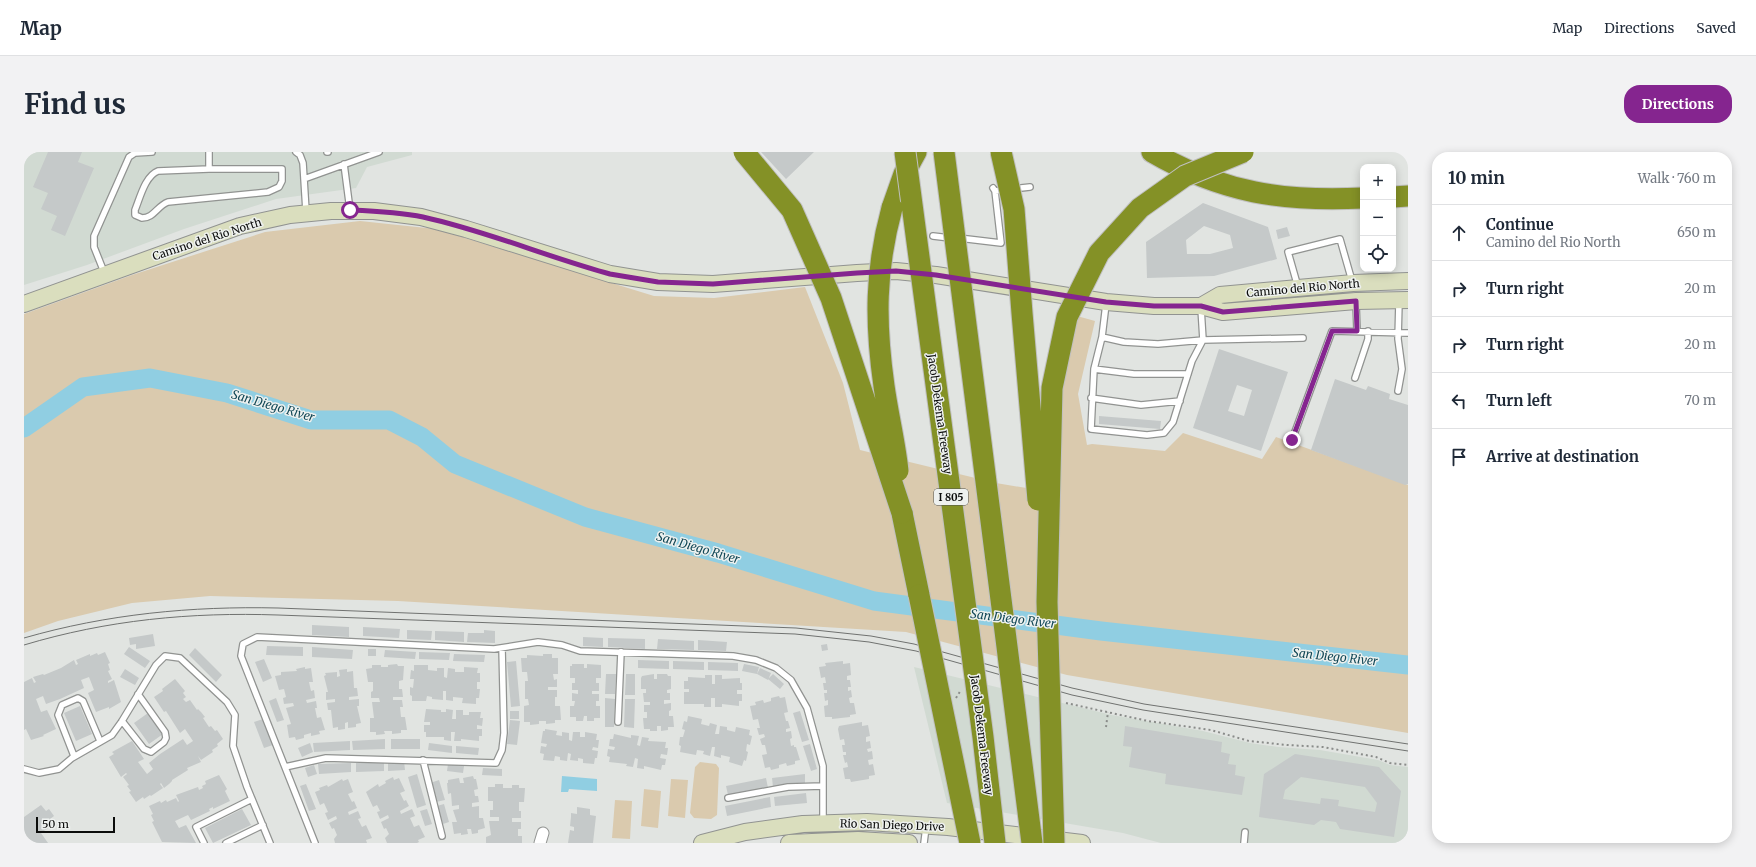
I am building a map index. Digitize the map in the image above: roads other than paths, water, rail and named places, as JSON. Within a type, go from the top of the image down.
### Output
[{"type":"highway","points":[[744,152],[792,210],[825,284],[834,305],[902,513]]},
{"type":"highway","name":"Jacob Dekema Freeway","points":[[905,152],[983,737],[995,843]]},
{"type":"highway","points":[[916,152],[904,174],[892,208],[884,238],[878,286],[877,313],[884,388],[896,450],[902,513],[970,843]]},
{"type":"highway","points":[[944,152],[1032,843]]},
{"type":"highway","points":[[1001,152],[1014,209],[1047,602]]},
{"type":"highway","points":[[1152,152],[1201,176],[1253,193],[1311,200],[1360,198]]},
{"type":"highway","points":[[1054,843],[1047,602],[1052,388],[1067,317],[1099,253],[1140,208],[1185,176],[1243,152]]},
{"type":"highway","points":[[1396,197],[1408,196]]},
{"type":"main road","name":"Camino del Rio North","points":[[24,304],[240,226],[306,213],[350,210],[374,211],[421,217],[466,229],[589,268],[634,279],[658,282],[713,284],[896,271],[936,275],[1106,302],[1154,306],[1201,306],[1223,312],[1356,301],[1403,300]]},
{"type":"main road","name":"Camino del Rio North","points":[[1201,306],[1220,295],[1353,283],[1408,281]]},
{"type":"main road","name":"Rio San Diego Drive","points":[[702,843],[745,832],[802,824],[867,822],[926,826],[1082,843]]},
{"type":"main road","name":"Rio San Diego Drive","points":[[789,843],[858,840],[909,843]]},
{"type":"lane","points":[[105,275],[94,247],[94,236],[129,158],[135,153],[152,152]]},
{"type":"lane","points":[[209,152],[209,169]]},
{"type":"lane","points":[[296,152],[300,155],[304,179],[306,213]]},
{"type":"lane","points":[[304,179],[379,152]]},
{"type":"lane","points":[[344,164],[350,210]]},
{"type":"lane","points":[[209,169],[282,169],[282,181],[279,187],[268,192],[168,202],[163,204],[151,216],[142,218],[135,215],[135,210],[147,182],[154,173],[158,171],[209,169]]},
{"type":"lane","points":[[933,236],[1001,243],[994,190],[1030,187]]},
{"type":"lane","points":[[1298,288],[1288,252],[1340,239],[1353,283]]},
{"type":"lane","points":[[1398,391],[1402,368],[1398,332],[1403,300]]},
{"type":"lane","points":[[1356,301],[1357,331]]},
{"type":"lane","points":[[1106,302],[1102,336],[1094,369],[1091,398],[1091,429],[1147,435],[1164,433],[1173,422],[1192,361],[1203,340],[1201,306]]},
{"type":"lane","points":[[1292,440],[1332,331],[1408,333]]},
{"type":"lane","points":[[1355,378],[1368,339],[1368,331]]},
{"type":"lane","points":[[1102,336],[1124,342],[1158,344],[1203,340],[1303,338]]},
{"type":"lane","points":[[1094,369],[1134,374],[1188,374]]},
{"type":"lane","points":[[1091,398],[1141,405],[1180,401]]},
{"type":"lane","points":[[315,843],[241,656],[243,644],[257,637],[494,649],[538,642],[562,645],[580,651],[733,656],[756,660],[776,668],[791,680],[807,708],[823,766],[824,823]]},
{"type":"lane","points":[[285,767],[326,758],[496,763],[502,750],[504,733],[502,648]]},
{"type":"lane","points":[[618,722],[621,652]]},
{"type":"lane","points":[[24,769],[39,773],[59,769],[74,756],[112,735],[156,665],[165,656],[180,658],[227,702],[235,715],[233,746],[270,843]]},
{"type":"lane","points":[[122,721],[144,749],[148,751],[152,752],[164,742],[166,738],[165,732],[138,694]]},
{"type":"lane","points":[[74,756],[58,715],[62,705],[78,698],[83,701],[100,741]]},
{"type":"lane","points":[[423,760],[442,836]]},
{"type":"lane","points":[[728,798],[788,787],[823,786]]},
{"type":"lane","points":[[204,843],[196,827],[252,799]]},
{"type":"lane","points":[[226,843],[263,825]]},
{"type":"lane","points":[[924,843],[926,826]]},
{"type":"lane","points":[[1244,843],[1246,832]]},
{"type":"water","points":[[562,776],[597,779],[597,791],[569,789],[568,792],[561,792]]},
{"type":"waterway","name":"San Diego River","points":[[24,428],[83,387],[150,378],[227,393],[311,420],[389,420],[422,437],[455,464],[585,517],[718,553],[874,601],[1101,631],[1408,665]]},
{"type":"tram line","points":[[24,638],[118,617],[214,608],[278,608],[796,628],[871,636],[914,644],[1072,688],[1144,704],[1408,744]]},
{"type":"tram line","points":[[24,645],[86,629],[118,624],[181,617],[246,614],[795,634],[869,642],[916,651],[1072,695],[1143,710],[1408,751]]}]
